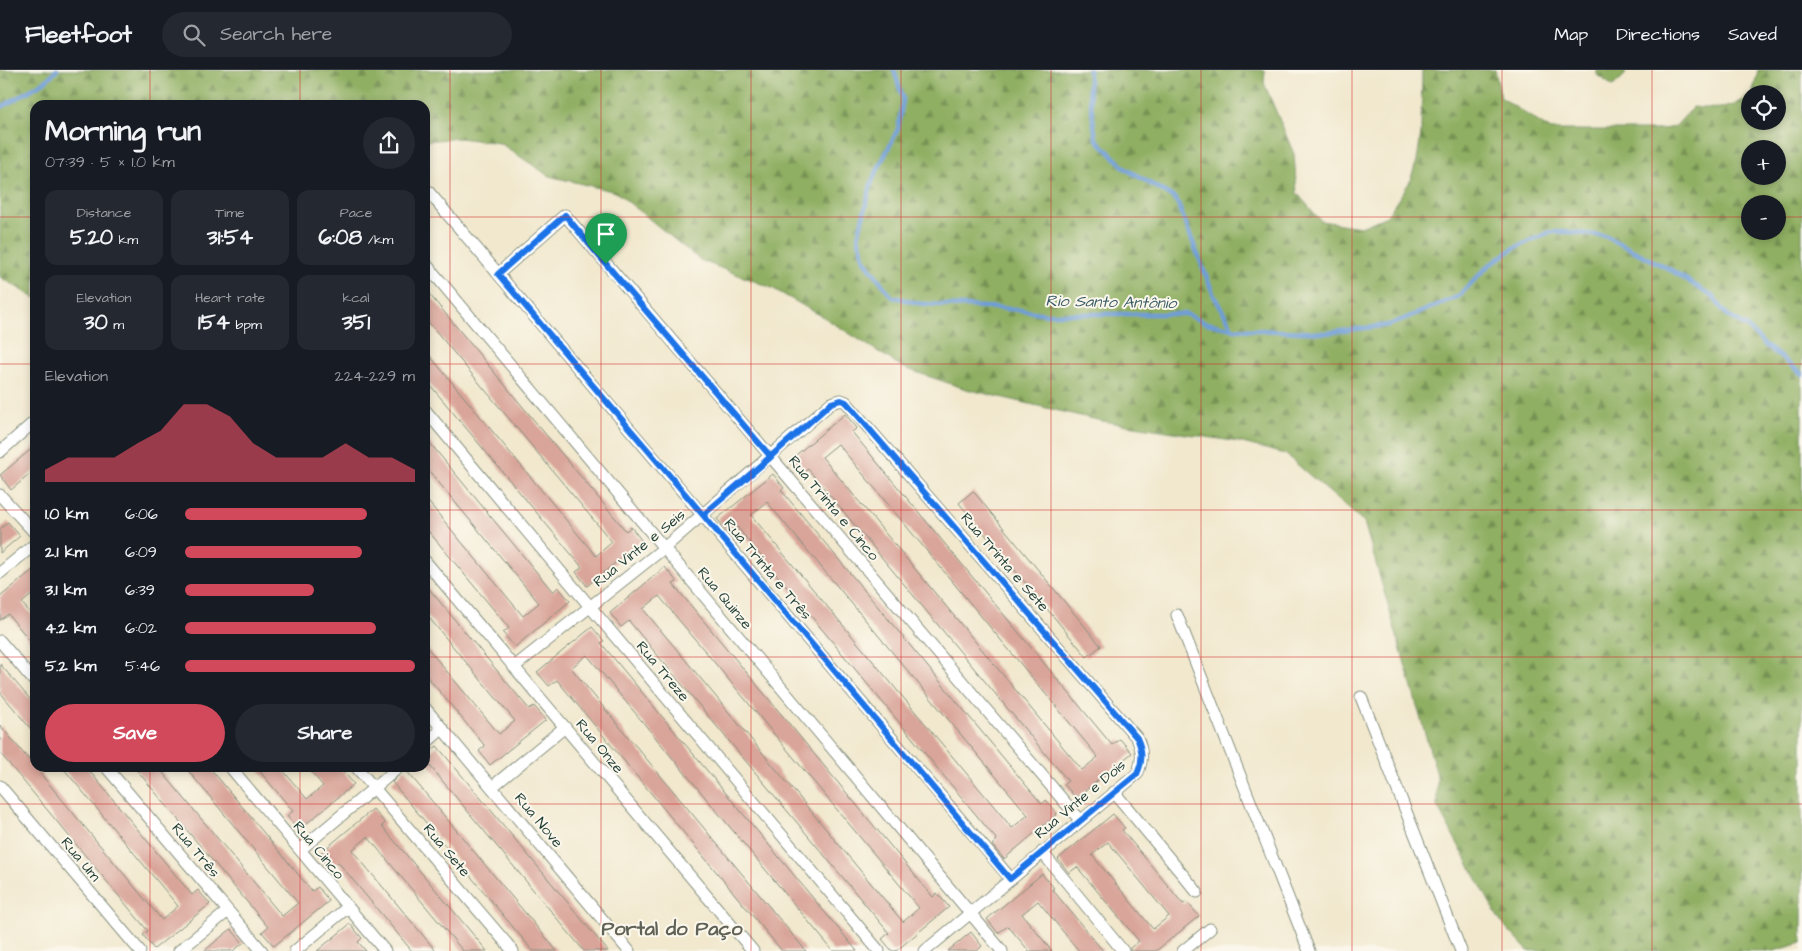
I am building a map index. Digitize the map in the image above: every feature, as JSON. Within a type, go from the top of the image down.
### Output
[{"type":"street","name":"Rua Trinta e Três","points":[[430,194],[1010,879]]},
{"type":"street","name":"Rua Trinta e Cinco","points":[[498,274],[565,215],[1080,820]]},
{"type":"street","name":"Rua Quinze","points":[[430,269],[1002,951]]},
{"type":"street","name":"Rua Vinte e Seis","points":[[514,667],[664,548],[831,403],[841,400],[850,406]]},
{"type":"street","name":"Rua Trinta e Sete","points":[[850,406],[1137,738]]},
{"type":"street","name":"Rua Treze","points":[[430,416],[879,951]]},
{"type":"street","points":[[0,452],[30,425]]},
{"type":"street","points":[[0,495],[30,528]]},
{"type":"street","points":[[0,574],[30,548]]},
{"type":"street","name":"Rua Onze","points":[[430,567],[753,951]]},
{"type":"street","points":[[1177,615],[1309,951]]},
{"type":"street","points":[[0,641],[30,676]]},
{"type":"street","points":[[1361,697],[1461,951]]},
{"type":"street","name":"Rua Nove","points":[[430,714],[629,951]]},
{"type":"street","points":[[492,788],[565,727]]},
{"type":"street","points":[[430,740],[442,729]]},
{"type":"street","name":"Rua Vinte e Dois","points":[[924,951],[1137,774],[1140,766],[1141,747],[1137,738]]},
{"type":"street","name":"Rua Três","points":[[110,772],[262,951]]},
{"type":"street","name":"Rua Cinco","points":[[234,772],[385,951]]},
{"type":"street","name":"Rua Sete","points":[[360,772],[513,951]]},
{"type":"street","points":[[300,850],[393,772]]},
{"type":"street","name":"Rua Um","points":[[0,786],[140,951]]},
{"type":"street","points":[[1114,792],[1197,892]]},
{"type":"street","points":[[1042,852],[1124,951]]},
{"type":"street","points":[[295,951],[348,907]]},
{"type":"street","points":[[179,951],[228,911]]},
{"type":"street","points":[[1183,951],[1210,929]]},
{"type":"green space","points":[[0,70],[1265,70],[1264,83],[1294,154],[1297,193],[1321,221],[1361,227],[1387,216],[1409,183],[1417,161],[1421,133],[1422,70],[1495,70],[1501,98],[1551,130],[1656,130],[1675,127],[1693,107],[1723,108],[1741,101],[1741,130],[1786,130],[1786,85],[1754,85],[1758,70],[1802,70],[1802,943],[1774,951],[1528,951],[1500,921],[1437,806],[1437,775],[1364,522],[1285,454],[1239,442],[1102,421],[966,389],[904,368],[825,318],[772,288],[700,260],[616,192],[549,176],[500,143],[459,138],[430,141],[430,100],[30,100],[30,295],[0,277]]},
{"type":"green space","points":[[1597,70],[1625,70],[1625,75],[1613,86],[1597,75]]},
{"type":"building","points":[[430,295],[626,531],[631,527],[642,541],[587,586],[576,572],[582,567],[430,385],[430,356],[596,556],[612,542],[430,324]]},
{"type":"building","points":[[845,414],[857,428],[852,432],[1112,745],[1120,739],[1132,753],[1076,798],[1064,784],[1068,781],[808,469],[802,474],[790,460]],"holes":[[[838,444],[1098,757],[1082,770],[822,457]]]},
{"type":"building","points":[[430,443],[553,592],[558,587],[570,601],[515,647],[503,633],[509,628],[430,533],[430,504],[523,616],[539,603],[430,472]]},
{"type":"building","points":[[30,450],[30,474],[11,490],[0,475]]},
{"type":"building","points":[[773,474],[784,488],[781,490],[1030,790],[1042,804],[1046,800],[1057,814],[1004,859],[992,845],[997,840],[737,527],[729,533],[717,519]],"holes":[[[767,502],[1028,815],[1012,828],[751,515]]]},
{"type":"building","points":[[973,491],[1101,646],[1087,657],[959,503]]},
{"type":"building","points":[[8,522],[20,536],[0,553],[0,529]]},
{"type":"building","points":[[665,567],[677,582],[673,584],[933,897],[937,893],[949,907],[896,951],[892,951],[882,939],[889,933],[629,621],[621,627],[610,613]],"holes":[[[659,596],[919,908],[903,922],[643,609]]]},
{"type":"building","points":[[30,572],[30,596],[22,603],[30,613],[30,641],[8,614],[0,620],[0,597]]},
{"type":"building","points":[[430,590],[529,709],[534,706],[546,720],[490,765],[479,751],[485,746],[430,680],[430,651],[499,734],[515,721],[430,619]]},
{"type":"building","points":[[592,627],[604,641],[601,643],[857,951],[833,951],[587,655],[571,668],[806,951],[782,951],[557,680],[549,686],[537,672]]},
{"type":"building","points":[[0,664],[30,699],[30,728],[0,692]]},
{"type":"building","points":[[0,725],[30,761],[30,772],[39,772],[162,920],[178,906],[66,772],[90,772],[192,895],[198,890],[210,904],[154,949],[143,935],[148,931],[0,753]]},
{"type":"building","points":[[437,746],[608,951],[584,951],[430,766],[430,752]]},
{"type":"building","points":[[138,772],[162,772],[282,916],[298,903],[189,772],[213,772],[312,891],[318,887],[329,901],[274,946],[262,932],[268,927]]},
{"type":"building","points":[[260,772],[284,772],[307,799],[323,786],[311,772],[344,772],[354,784],[299,830],[287,816],[293,811]]},
{"type":"building","points":[[402,772],[408,772],[557,951],[533,951],[392,782]]},
{"type":"building","points":[[373,809],[385,823],[382,826],[487,951],[463,951],[368,837],[352,850],[436,951],[412,951],[338,862],[329,869],[318,855]]},
{"type":"building","points":[[1113,814],[1125,828],[1122,830],[1183,904],[1187,902],[1199,916],[1156,951],[1130,951],[1130,948],[1139,941],[1077,867],[1069,873],[1058,859]],"holes":[[[1108,842],[1169,916],[1153,929],[1092,855]]]},
{"type":"building","points":[[1042,874],[1103,951],[1079,951],[1038,901],[1022,914],[1052,951],[1029,951],[1008,926],[998,933],[987,919]]},
{"type":"building","points":[[350,924],[362,938],[358,942],[366,951],[317,951]]},
{"type":"building","points":[[231,929],[243,943],[233,951],[204,951]]},
{"type":"building","points":[[971,932],[982,946],[977,951],[948,951]]},
{"type":"waterway","name":"Rio Santo Antônio","points":[[0,108],[44,82],[57,70]]},
{"type":"waterway","name":"Rio Santo Antônio","points":[[894,70],[903,99],[898,129],[872,181],[858,237],[865,261],[892,297],[922,304],[1001,308],[1046,314],[1186,314],[1206,323],[1233,329],[1326,333],[1389,325],[1459,296],[1488,266],[1514,248],[1550,232],[1569,232],[1605,236],[1671,270],[1713,297],[1728,316],[1747,327],[1765,345],[1802,374]]},
{"type":"waterway","points":[[1089,70],[1089,91],[1096,139],[1126,169],[1176,199],[1214,296],[1233,329]]},
{"type":"district","name":"Portal do Paço","points":[[672,928]]},
{"type":"route","points":[[606,264],[565,215],[498,274],[703,515],[737,486],[771,457],[831,403],[837,400],[846,402],[1137,738],[1141,747],[1142,757],[1137,774],[1010,879],[703,515],[771,457],[606,264]]}]
